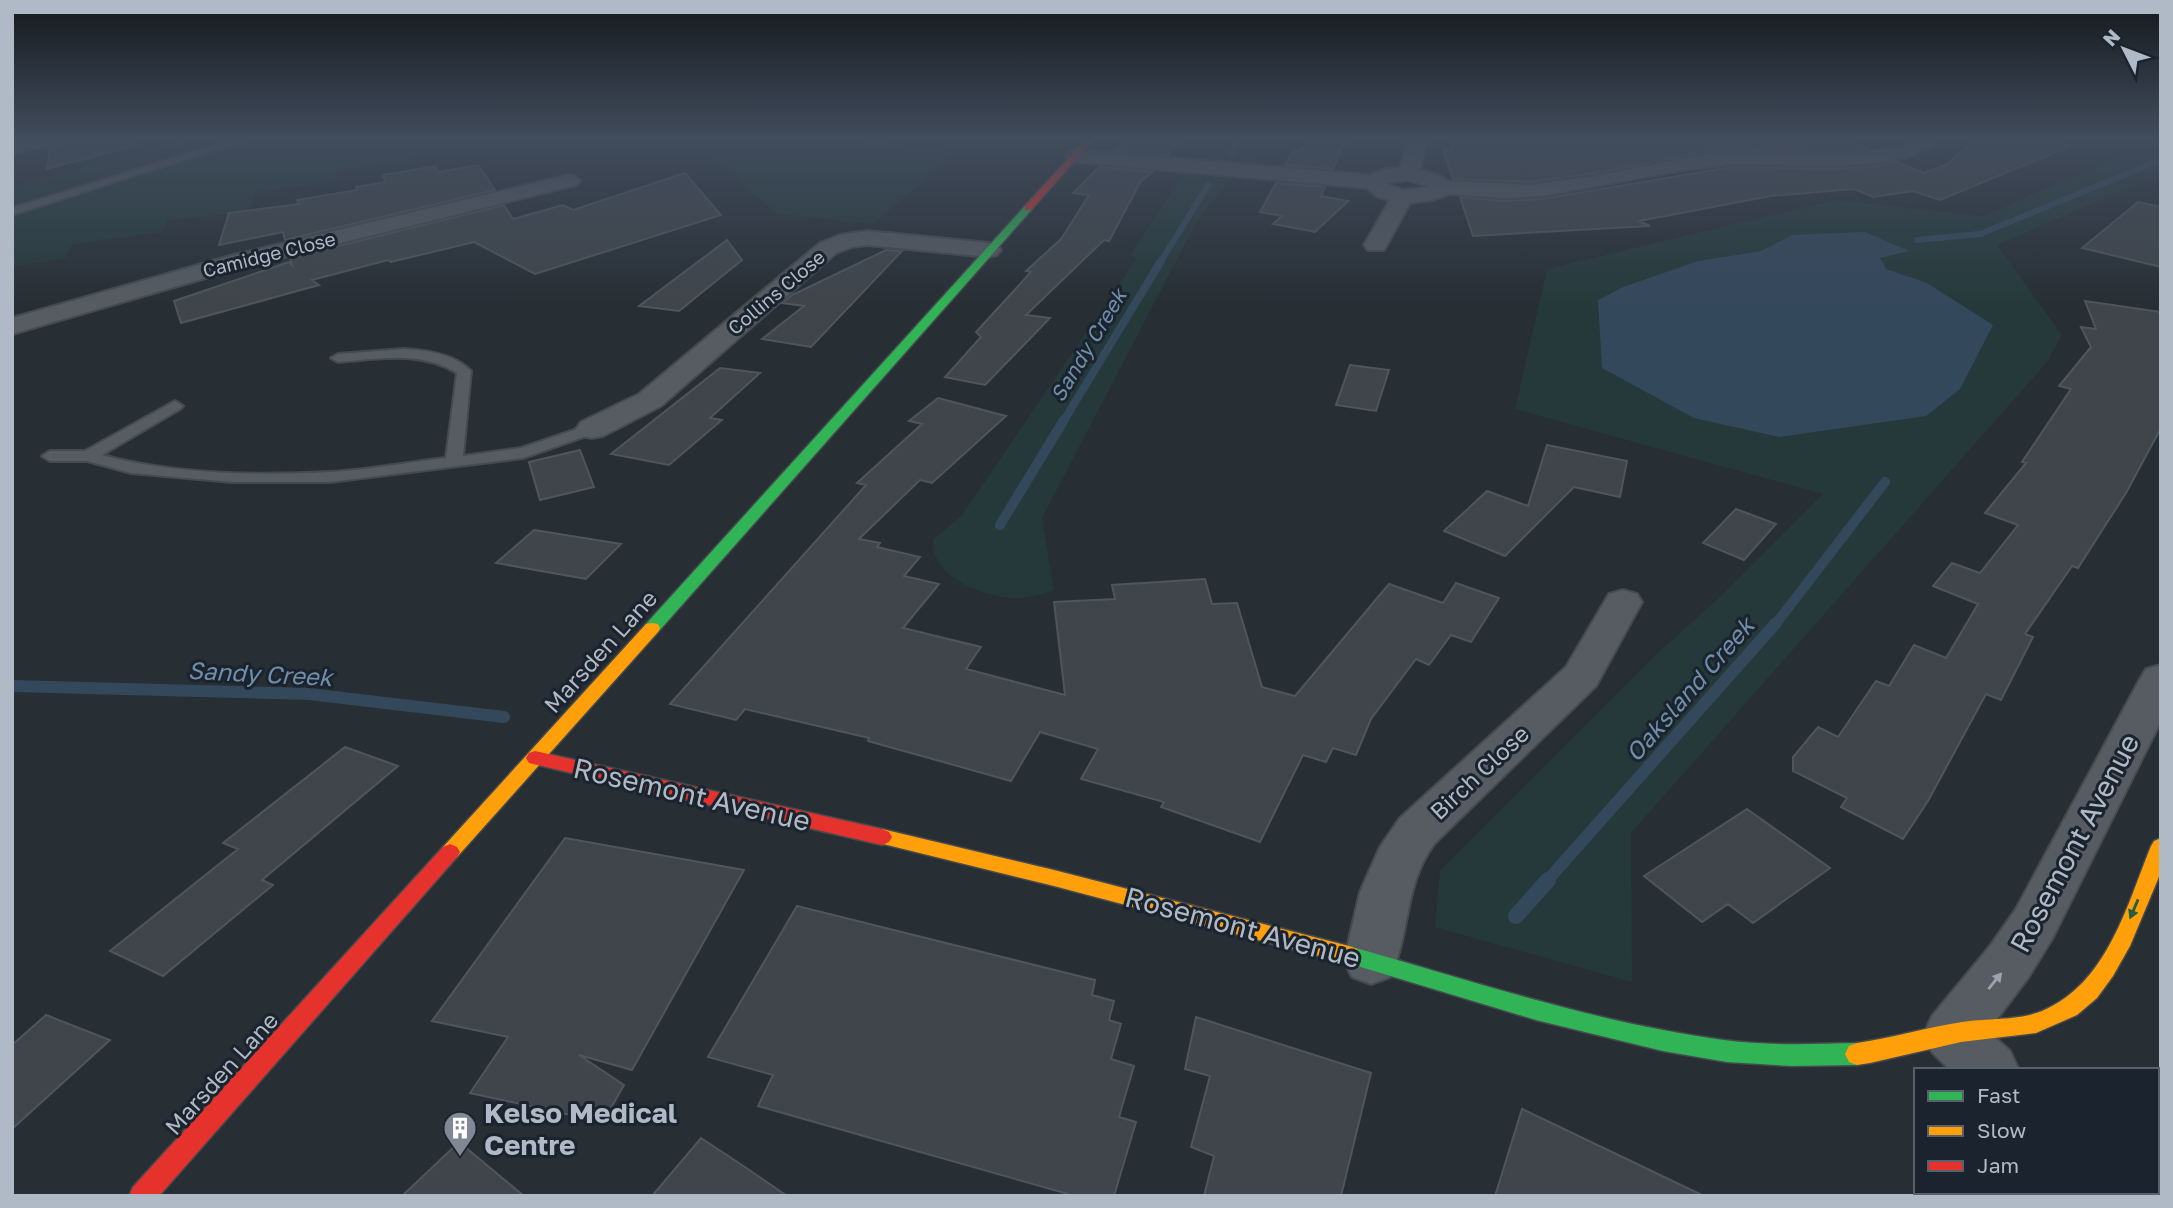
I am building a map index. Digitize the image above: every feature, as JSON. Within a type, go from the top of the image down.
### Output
[{"type":"main road","name":"Marsden Lane","points":[[142,1196],[1041,193]]},
{"type":"main road","name":"Rosemont Avenue","points":[[535,758],[1054,878],[1371,961],[1594,1024],[1662,1041],[1734,1053],[1795,1056],[1850,1054],[1901,1047],[1971,1052],[2070,1009],[2095,981],[2119,945],[2161,846]]},
{"type":"street","name":"Camidge Close","points":[[12,326],[239,261],[518,193]]},
{"type":"street","points":[[1393,193],[1403,196],[1435,193]]},
{"type":"street","points":[[1376,245],[1403,196]]},
{"type":"street","name":"Collins Close","points":[[592,429],[650,400],[828,248],[848,240],[867,238],[989,250]]},
{"type":"street","name":"Birch Close","points":[[1371,961],[1388,883],[1402,849],[1417,831],[1581,676],[1623,602]]},
{"type":"street","name":"Rosemont Avenue","points":[[1971,1052],[2009,962],[2035,924],[2161,679]]},
{"type":"lane","points":[[12,212],[70,193]]},
{"type":"lane","points":[[338,358],[416,353],[449,359],[464,371],[454,463]]},
{"type":"lane","points":[[88,456],[175,405]]},
{"type":"lane","points":[[50,456],[88,456],[131,468],[232,477],[330,477],[523,453],[592,429]]},
{"type":"green space","points":[[12,193],[255,193],[250,211],[167,221],[162,232],[73,244],[64,259],[12,266]]},
{"type":"green space","points":[[753,193],[910,193],[873,224],[777,214]]},
{"type":"green space","points":[[1170,193],[1220,193],[1197,221],[1042,518],[1054,591],[1008,598],[978,591],[951,576],[941,565],[933,540],[962,515],[1137,258],[1130,256]]},
{"type":"green space","points":[[2035,193],[2116,193],[1997,245],[2062,335],[2048,361],[1631,833],[1632,982],[1435,927],[1440,871],[1661,650],[1721,596],[1823,494],[1515,409],[1547,269],[1836,200],[1983,216]]},
{"type":"water","points":[[1865,232],[1909,251],[1880,258],[1886,269],[1927,283],[1993,325],[1960,389],[1926,416],[1779,437],[1694,418],[1602,368],[1598,300],[1623,287],[1698,261],[1761,251],[1792,235]]},
{"type":"building","points":[[337,193],[481,193],[285,240],[283,232],[219,245],[229,213],[299,204],[297,200]]},
{"type":"building","points":[[623,193],[702,193],[721,215],[535,274],[474,242],[391,262],[388,260],[312,280],[319,285],[181,323],[174,301],[289,262],[292,265],[290,258],[504,205],[513,219],[563,205],[573,210]]},
{"type":"building","points":[[1076,193],[1134,193],[1109,241],[1104,240],[1026,315],[1050,318],[985,385],[945,377],[981,337],[976,332],[1031,272],[1026,271],[1061,239],[1089,195]]},
{"type":"building","points":[[1270,193],[1322,193],[1321,196],[1348,201],[1315,232],[1273,224],[1282,216],[1260,212]]},
{"type":"building","points":[[1575,193],[1802,193],[1771,196],[1639,221],[1650,226],[1473,236],[1460,197],[1505,201]]},
{"type":"building","points":[[1864,193],[1897,193],[1873,197]]},
{"type":"building","points":[[1920,193],[1956,193],[1940,200]]},
{"type":"building","points":[[2138,202],[2161,207],[2161,267],[2082,248]]},
{"type":"building","points":[[727,240],[742,260],[679,311],[639,306]]},
{"type":"building","points":[[886,250],[902,251],[811,347],[762,339],[804,306],[782,303],[792,295]]},
{"type":"building","points":[[2085,301],[2161,312],[2161,428],[2126,493],[2078,568],[2072,566],[2025,634],[2033,637],[2001,700],[1986,694],[1928,801],[1903,839],[1841,807],[1847,798],[1793,771],[1793,757],[1818,727],[1838,737],[1876,681],[1889,686],[1914,645],[1946,658],[1978,604],[1933,586],[1952,563],[1980,573],[2018,525],[1985,513],[2026,463],[2022,462],[2071,389],[2059,386],[2091,347],[2081,327],[2096,329]]},
{"type":"building","points":[[1350,365],[1389,370],[1376,411],[1336,405]]},
{"type":"building","points":[[720,368],[760,373],[710,418],[722,420],[669,465],[611,454]]},
{"type":"building","points":[[938,398],[1006,416],[932,483],[920,480],[859,539],[880,543],[877,547],[920,557],[904,576],[939,584],[903,628],[981,647],[966,669],[1065,695],[1054,602],[1115,599],[1112,585],[1205,579],[1212,604],[1237,603],[1262,687],[1295,696],[1389,584],[1443,603],[1456,583],[1499,598],[1471,642],[1451,635],[1429,665],[1416,659],[1371,719],[1356,755],[1333,748],[1326,762],[1303,755],[1260,842],[1161,807],[1164,802],[1081,779],[1098,749],[1040,732],[1011,781],[868,741],[869,738],[745,709],[736,720],[670,704],[866,485],[857,483],[922,424],[909,421]]},
{"type":"building","points":[[1547,445],[1627,461],[1620,497],[1574,487],[1505,556],[1444,531],[1487,491],[1528,506]]},
{"type":"building","points":[[580,450],[594,487],[540,500],[529,462]]},
{"type":"building","points":[[1736,509],[1776,524],[1744,560],[1703,543]]},
{"type":"building","points":[[534,530],[621,544],[586,579],[496,563]]},
{"type":"building","points":[[345,747],[398,766],[262,880],[273,885],[163,976],[110,951],[238,849],[223,843]]},
{"type":"building","points":[[1747,809],[1830,868],[1753,923],[1728,904],[1702,922],[1644,876]]},
{"type":"building","points":[[565,838],[744,870],[632,1070],[579,1055],[624,1085],[603,1122],[470,1093],[508,1037],[432,1021]]},
{"type":"building","points":[[797,906],[1095,980],[1092,995],[1114,1001],[1109,1020],[1121,1024],[1111,1059],[1134,1066],[1119,1117],[1136,1122],[1114,1196],[1075,1196],[758,1106],[773,1075],[708,1057]]},
{"type":"building","points":[[46,1015],[110,1040],[12,1129],[12,1045]]},
{"type":"building","points":[[1196,1017],[1371,1073],[1341,1196],[1204,1196],[1214,1156],[1191,1147],[1210,1076],[1185,1069]]},
{"type":"building","points":[[1522,1109],[1704,1196],[1495,1196]]},
{"type":"building","points":[[701,1138],[745,1167],[787,1196],[652,1196]]},
{"type":"building","name":"Kelso Medical Centre","points":[[459,1142],[524,1196],[402,1196]]},
{"type":"waterway","name":"Sandy Creek","points":[[1160,263],[1203,193]]},
{"type":"waterway","name":"Oaksland Creek","points":[[1917,240],[1980,234],[2079,193]]},
{"type":"waterway","name":"Sandy Creek","points":[[1063,422],[1161,261]]},
{"type":"waterway","name":"Sandy Creek","points":[[1000,525],[1064,420]]},
{"type":"waterway","name":"Oaksland Creek","points":[[1775,625],[1885,482]]},
{"type":"waterway","name":"Oaksland Creek","points":[[1546,882],[1776,623]]},
{"type":"waterway","name":"Sandy Creek","points":[[12,686],[309,694],[504,717]]},
{"type":"waterway","name":"Oaksland Creek","points":[[1516,916],[1548,880]]},
{"type":"traffic: fast","points":[[652,628],[1028,208]]},
{"type":"traffic: fast","points":[[1349,955],[1536,1010],[1663,1041],[1727,1051],[1791,1056],[1857,1054]]},
{"type":"traffic: slow","points":[[450,852],[652,628]]},
{"type":"traffic: slow","points":[[882,837],[1054,878],[1349,955]]},
{"type":"traffic: slow","points":[[1857,1054],[1961,1032],[2036,1023],[2069,1008],[2089,991],[2120,946],[2161,846]]},
{"type":"traffic: jam","points":[[1028,208],[1041,193]]},
{"type":"traffic: jam","points":[[535,758],[882,837]]},
{"type":"traffic: jam","points":[[142,1196],[450,852]]},
{"type":"place","name":"Kelso Medical Centre","points":[[460,1158]]}]
